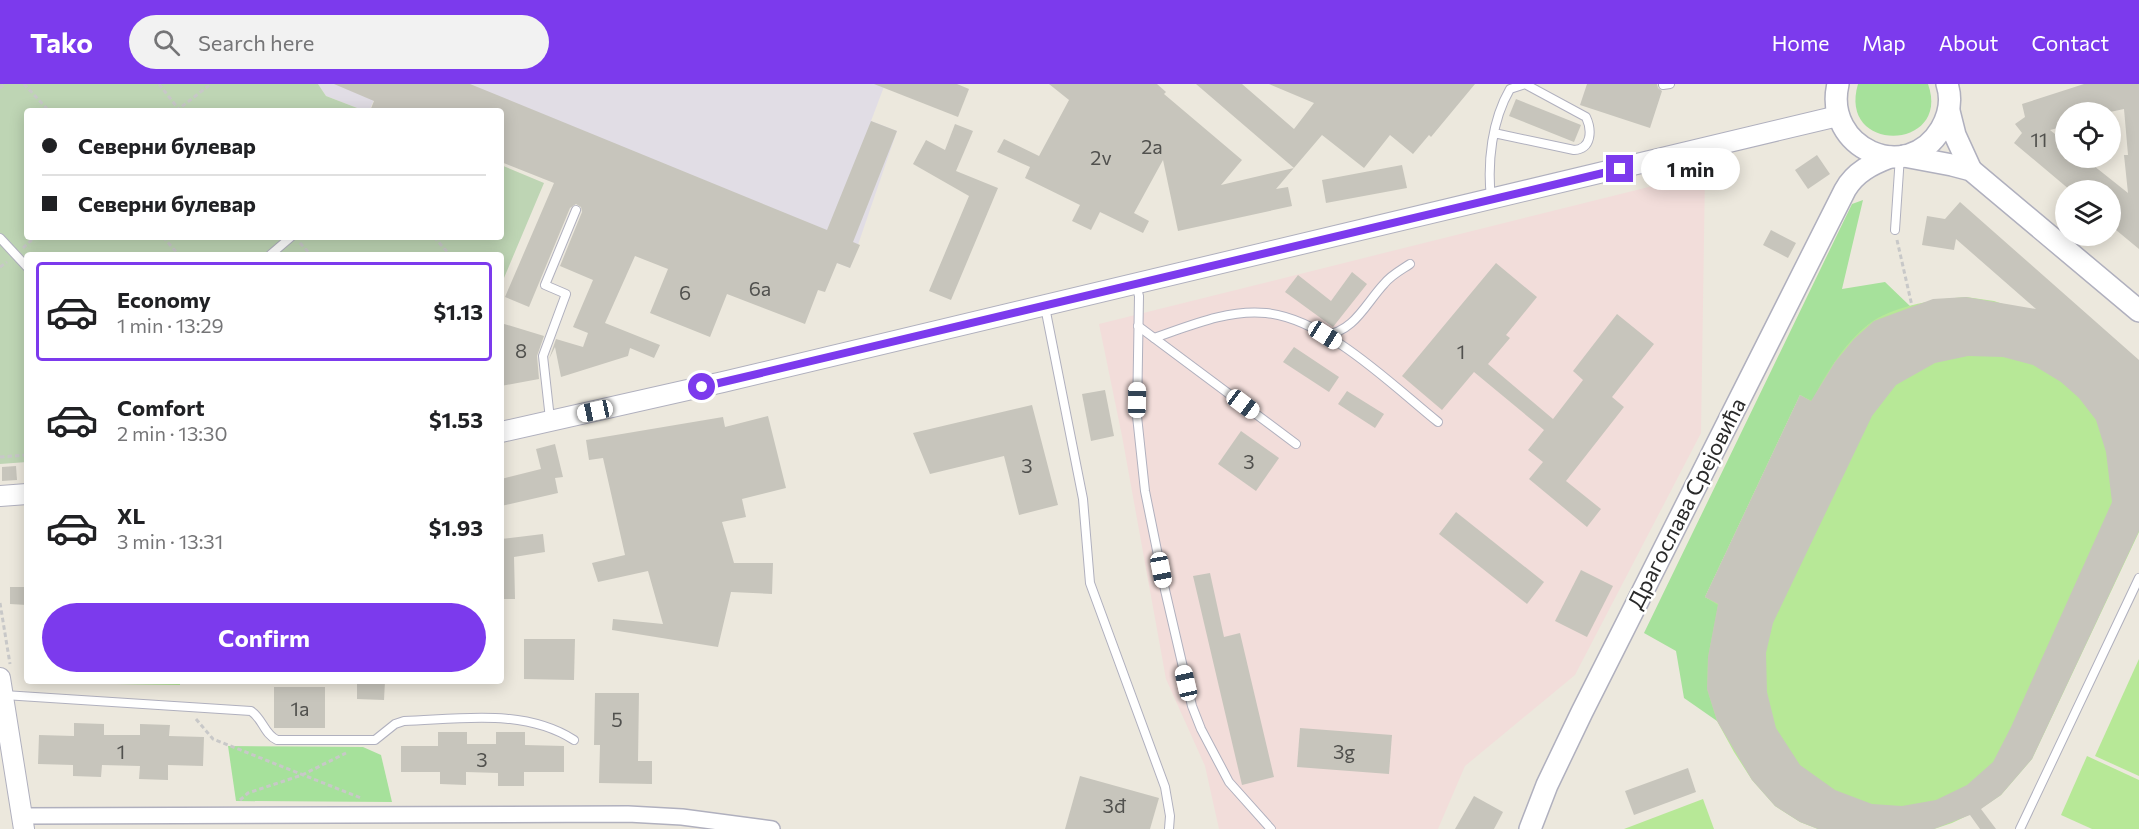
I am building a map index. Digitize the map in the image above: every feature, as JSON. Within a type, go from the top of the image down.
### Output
[{"type":"main road","points":[[1838,84],[1836,98],[1838,116],[1849,137],[1868,151],[1971,170],[2138,309]]},
{"type":"main road","points":[[1947,84],[1950,99],[1949,111],[1956,135],[1971,170]]},
{"type":"main road","name":"Драгослава Срејовића","points":[[1850,181],[1868,167],[1920,150],[1933,140],[1943,126],[1949,111]]},
{"type":"main road","name":"Драгослава Срејовића","points":[[1530,829],[1546,785],[1582,712],[1850,181],[1853,159],[1849,137]]},
{"type":"street","points":[[504,431],[711,385],[1838,116]]},
{"type":"street","points":[[0,496],[24,494]]},
{"type":"street","points":[[4,679],[6,748],[23,822],[228,816],[627,814],[682,817],[772,829]]},
{"type":"lane","points":[[1491,199],[1490,160],[1494,133],[1505,97],[1510,89],[1525,84],[1586,117],[1590,135],[1587,145],[1580,150],[1574,150],[1494,133]]},
{"type":"lane","points":[[1894,230],[1898,156]]},
{"type":"lane","points":[[550,420],[543,356],[566,294],[545,285],[576,210]]},
{"type":"lane","points":[[0,238],[24,264]]},
{"type":"lane","points":[[274,252],[288,240]]},
{"type":"lane","points":[[1325,335],[1339,332],[1347,327],[1386,281],[1410,264]]},
{"type":"lane","points":[[1136,284],[1139,296],[1137,416],[1145,491],[1191,706],[1229,782],[1271,829]]},
{"type":"lane","points":[[1045,306],[1083,499],[1089,583],[1165,787],[1170,816],[1169,829]]},
{"type":"lane","points":[[1154,338],[1204,321],[1228,316],[1258,313],[1290,318],[1349,350],[1438,422]]},
{"type":"lane","points":[[1138,326],[1296,444]]},
{"type":"lane","points":[[2020,829],[2139,578]]},
{"type":"lane","points":[[4,679],[24,682]]},
{"type":"lane","points":[[39,684],[185,705],[251,711],[256,714],[268,734],[277,741],[371,740],[395,724],[404,721],[516,718],[559,730],[574,740]]},
{"type":"path","points":[[0,88],[4,84]]},
{"type":"path","points":[[24,84],[46,108]]},
{"type":"path","points":[[159,84],[177,108]]},
{"type":"path","points":[[181,108],[211,84]]},
{"type":"path","points":[[1894,230],[1912,306]]},
{"type":"path","points":[[166,240],[176,252]]},
{"type":"path","points":[[295,240],[308,252]]},
{"type":"path","points":[[437,240],[447,252]]},
{"type":"path","points":[[0,457],[24,455]]},
{"type":"path","points":[[0,603],[4,679]]},
{"type":"path","points":[[185,705],[213,739],[363,799]]},
{"type":"path","points":[[228,816],[234,805],[248,793],[302,775],[371,740]]},
{"type":"shaded area","points":[[318,84],[381,84],[370,108],[357,108],[326,96]]},
{"type":"shaded area","points":[[381,84],[885,84],[871,121],[897,131],[850,268],[504,132],[504,108],[488,108]]},
{"type":"shaded area","points":[[1705,173],[1701,433],[1575,675],[1465,766],[1438,829],[1219,829],[1205,766],[1166,679],[1122,436],[1099,324]]},
{"type":"green space","points":[[0,84],[318,84],[326,96],[357,108],[24,108],[24,240],[504,240],[504,166],[544,183],[504,278],[504,252],[24,252],[24,462],[0,464]]},
{"type":"green space","points":[[1858,84],[1928,84],[1931,106],[1924,122],[1911,132],[1894,136],[1877,133],[1863,123],[1856,107]]},
{"type":"green space","points":[[1863,200],[1842,289],[1885,282],[1910,306],[1874,321],[1835,362],[1812,402],[1800,395],[1705,597],[1718,604],[1717,721],[1684,698],[1676,651],[1644,633],[1852,204]]},
{"type":"green space","points":[[1966,297],[1994,301],[2020,310],[2139,430],[2139,532],[2032,759],[2001,795],[1977,811],[1934,829],[1818,829],[1800,822],[1775,806],[1752,780],[1717,721],[1707,689],[1708,657],[1718,605],[1705,597],[1800,395],[1812,401],[1838,357],[1854,337],[1883,315],[1930,301]]},
{"type":"green space","points":[[2139,659],[2139,776],[2095,756]]},
{"type":"green space","points":[[116,684],[180,684],[180,685]]},
{"type":"green space","points":[[228,746],[363,747],[381,755],[392,802],[236,801]]},
{"type":"green space","points":[[2087,756],[2139,780],[2139,829],[2092,829],[2061,815]]},
{"type":"green space","points":[[1703,799],[1714,829],[1624,829]]},
{"type":"building","points":[[334,84],[470,84],[827,230],[871,121],[897,131],[853,242],[860,245],[850,268],[837,263],[825,292],[818,290],[805,324],[727,294],[710,337],[650,313],[668,269],[635,256],[605,323],[660,345],[654,358],[630,348],[628,356],[561,377],[555,347],[549,359],[556,339],[583,347],[588,333],[573,327],[593,280],[560,266],[582,212],[581,207],[576,204],[570,208],[529,307],[505,297],[554,183],[504,163],[504,108],[371,108],[374,101]]},
{"type":"building","points":[[874,84],[957,84],[969,89],[958,117]]},
{"type":"building","points":[[1049,84],[1157,84],[1166,92],[1164,94],[1242,160],[1221,185],[1294,168],[1276,189],[1288,187],[1292,206],[1178,231],[1163,160],[1134,213],[1149,221],[1143,233],[1100,212],[1091,230],[1072,221],[1080,205],[1025,178],[1030,167],[997,152],[1004,139],[1039,156],[1069,100]]},
{"type":"building","points":[[1196,84],[1242,84],[1294,129],[1314,103],[1269,84],[1475,84],[1431,137],[1429,135],[1413,154],[1390,135],[1364,168],[1322,135],[1294,168]]},
{"type":"building","points":[[1587,84],[1657,84],[1662,91],[1650,128],[1580,105]]},
{"type":"building","points":[[2084,84],[2139,84],[2139,249],[2121,234],[2121,187],[2128,193],[2124,155],[2128,155],[2124,109],[2121,110],[2121,102],[2055,102],[2055,129],[2050,130],[2055,134],[2055,168],[2097,168],[2112,180],[2058,180],[2014,143],[2022,133],[2015,124],[2025,117],[2022,104]]},
{"type":"building","points":[[1516,99],[1581,125],[1574,142],[1509,116]]},
{"type":"building","points":[[955,124],[973,131],[956,171],[998,188],[951,300],[929,291],[969,196],[913,164],[926,140],[945,150]]},
{"type":"building","points":[[1817,155],[1830,174],[1808,189],[1795,170]]},
{"type":"building","points":[[1402,165],[1407,188],[1326,203],[1322,180]]},
{"type":"building","points":[[1960,202],[2139,360],[2139,531],[2032,759],[2001,795],[1981,809],[1996,829],[1980,829],[1970,815],[1934,829],[1818,829],[1800,822],[1775,806],[1752,780],[1717,721],[1707,689],[1708,657],[1718,604],[1705,597],[1800,395],[1811,401],[1835,362],[1854,339],[1874,321],[1933,299],[1966,297],[2036,309],[1956,239],[1954,250],[1922,245],[1927,216],[1945,219]],"holes":[[[1968,356],[2003,357],[2033,365],[2061,382],[2079,398],[2096,420],[2106,452],[2112,502],[2011,727],[1993,762],[1967,785],[1936,800],[1902,806],[1872,804],[1835,790],[1800,765],[1776,728],[1767,692],[1766,653],[1773,623],[1872,416],[1896,385],[1935,363]]]},
{"type":"building","points":[[1771,230],[1796,243],[1788,258],[1763,245]]},
{"type":"building","points":[[1496,263],[1537,297],[1506,335],[1510,338],[1488,364],[1553,419],[1583,380],[1573,371],[1617,314],[1654,344],[1612,397],[1624,407],[1566,481],[1601,509],[1587,527],[1529,479],[1543,462],[1528,450],[1544,430],[1474,372],[1442,410],[1402,376]]},
{"type":"building","points":[[1352,272],[1367,284],[1333,327],[1285,292],[1298,275],[1331,301]]},
{"type":"building","points":[[504,324],[544,336],[537,356],[539,379],[504,385]]},
{"type":"building","points":[[1294,347],[1339,377],[1329,392],[1283,362]]},
{"type":"building","points":[[1105,390],[1114,436],[1091,441],[1082,394]]},
{"type":"building","points":[[1347,391],[1384,414],[1375,428],[1338,404]]},
{"type":"building","points":[[1032,405],[1058,505],[1019,515],[1004,456],[930,474],[913,433]]},
{"type":"building","points":[[768,416],[786,488],[742,499],[746,517],[722,522],[734,563],[773,563],[772,594],[731,592],[718,647],[612,630],[613,619],[663,624],[648,571],[598,582],[592,563],[625,555],[603,458],[589,460],[586,440],[723,417],[725,427]]},
{"type":"building","points":[[1241,431],[1279,458],[1256,491],[1218,464]]},
{"type":"building","points":[[555,444],[563,477],[555,478],[558,493],[504,505],[504,478],[541,469],[536,449]]},
{"type":"building","points":[[16,466],[17,480],[2,481],[2,467]]},
{"type":"building","points":[[1456,512],[1544,582],[1527,604],[1439,534]]},
{"type":"building","points":[[543,534],[545,552],[514,557],[515,599],[504,599],[504,539]]},
{"type":"building","points":[[1581,570],[1613,586],[1587,637],[1555,621]]},
{"type":"building","points":[[1210,573],[1224,637],[1240,633],[1274,777],[1242,785],[1193,576]]},
{"type":"building","points":[[10,587],[24,587],[24,605],[10,604]]},
{"type":"building","points":[[524,639],[575,639],[574,680],[524,679]]},
{"type":"building","points":[[357,684],[385,684],[384,700],[357,699]]},
{"type":"building","points":[[274,687],[325,687],[325,728],[274,728]]},
{"type":"building","points":[[595,693],[639,693],[638,761],[652,761],[652,784],[599,783],[600,745],[594,745]]},
{"type":"building","points":[[74,723],[104,724],[104,735],[140,735],[140,724],[170,725],[169,736],[204,737],[203,766],[168,765],[168,780],[139,779],[140,766],[102,765],[101,777],[73,776],[73,765],[38,764],[39,735],[74,736]]},
{"type":"building","points":[[1300,728],[1392,735],[1389,774],[1297,767]]},
{"type":"building","points":[[438,732],[467,732],[467,744],[496,744],[496,732],[525,732],[525,745],[564,746],[564,772],[524,772],[524,786],[498,786],[498,773],[466,772],[466,785],[440,784],[440,772],[401,772],[401,746],[438,746]]},
{"type":"building","points":[[1688,768],[1696,792],[1634,815],[1625,791]]},
{"type":"building","points":[[1080,776],[1159,798],[1150,829],[1065,829]]},
{"type":"building","points":[[1474,796],[1503,812],[1494,829],[1455,829]]},
{"type":"route","points":[[702,387],[1620,169]]}]
